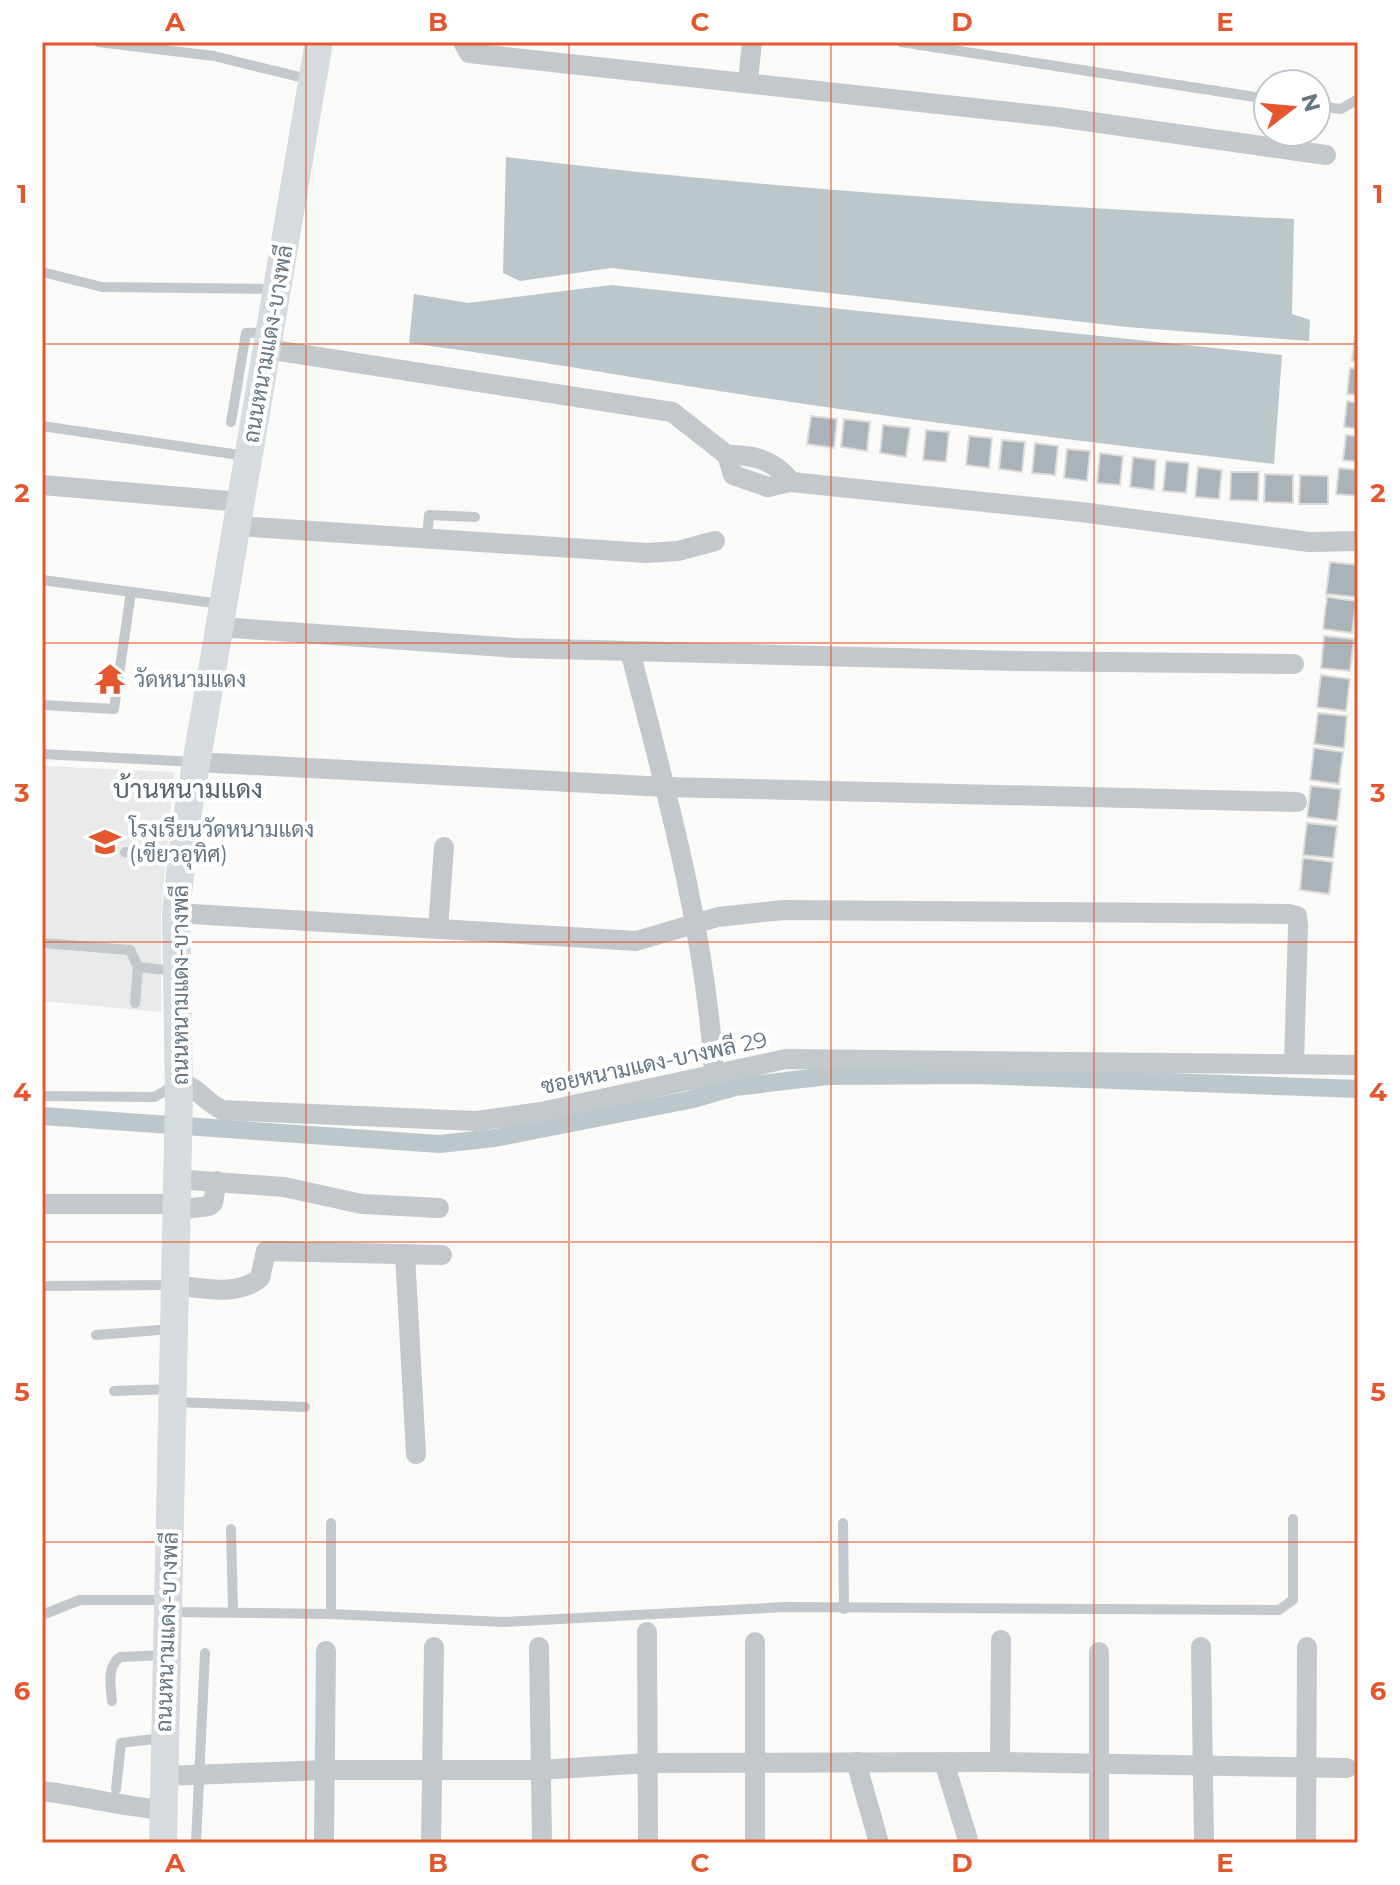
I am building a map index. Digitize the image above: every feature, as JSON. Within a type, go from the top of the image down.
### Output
[{"type":"main road","name":"ถนนหนามแดง-บางพลี","points":[[163,1843],[179,1089],[176,913],[196,762],[319,42]]},
{"type":"street","points":[[463,42],[469,53],[1041,115],[1326,155]]},
{"type":"street","points":[[748,81],[752,42]]},
{"type":"street","points":[[268,340],[672,412],[727,455],[746,454],[780,467],[791,482],[1081,512],[1309,542],[1358,541]]},
{"type":"street","points":[[42,485],[427,539],[647,553],[678,551],[715,541]]},
{"type":"street","points":[[221,616],[516,648],[1294,664]]},
{"type":"street","points":[[630,651],[698,924],[710,999],[714,1072]]},
{"type":"street","points":[[196,762],[665,787],[1297,802]]},
{"type":"street","points":[[438,929],[444,847]]},
{"type":"street","points":[[176,913],[636,941],[718,917],[783,910],[1290,914],[1297,916],[1298,925],[1294,1063]]},
{"type":"street","name":"ซอยหนามแดง-บางพลี 29","points":[[179,1089],[197,1088],[209,1103],[222,1110],[476,1121],[541,1112],[714,1072],[786,1059],[838,1057],[1358,1065]]},
{"type":"street","points":[[176,1198],[217,1181],[296,1188],[362,1204],[439,1208]]},
{"type":"street","points":[[42,1204],[176,1198],[209,1206],[213,1203],[217,1181]]},
{"type":"street","points":[[174,1285],[237,1289],[251,1285],[260,1278],[266,1251],[442,1255]]},
{"type":"street","points":[[405,1254],[416,1454]]},
{"type":"street","points":[[647,1632],[648,1843]]},
{"type":"street","points":[[1000,1762],[1001,1640]]},
{"type":"street","points":[[755,1642],[755,1843]]},
{"type":"street","points":[[431,1843],[434,1647]]},
{"type":"street","points":[[539,1647],[542,1843]]},
{"type":"street","points":[[1201,1647],[1204,1842]]},
{"type":"street","points":[[1306,1843],[1307,1647]]},
{"type":"street","points":[[324,1843],[326,1651]]},
{"type":"street","points":[[1099,1652],[1099,1843]]},
{"type":"street","points":[[164,1776],[326,1770],[540,1770],[648,1763],[753,1762],[1000,1762],[1347,1768]]},
{"type":"street","points":[[856,1762],[879,1843]]},
{"type":"street","points":[[944,1762],[969,1843]]},
{"type":"street","points":[[42,1791],[109,1796],[163,1810]]},
{"type":"street","points":[[42,1800],[87,1806],[109,1796]]},
{"type":"lane","points":[[98,42],[214,56],[313,80]]},
{"type":"lane","points":[[901,42],[1252,97]]},
{"type":"lane","points":[[1332,108],[1341,109],[1358,99]]},
{"type":"lane","points":[[42,272],[102,287],[277,289]]},
{"type":"lane","points":[[231,422],[246,333],[268,340]]},
{"type":"lane","points":[[42,426],[248,456]]},
{"type":"lane","points":[[427,539],[429,515],[475,517]]},
{"type":"lane","points":[[42,580],[131,592],[221,616]]},
{"type":"lane","points":[[42,705],[114,709],[131,592]]},
{"type":"lane","points":[[42,754],[196,762]]},
{"type":"lane","points":[[125,852],[182,857]]},
{"type":"lane","points":[[42,943],[130,950],[138,967],[135,1003]]},
{"type":"lane","points":[[138,967],[176,971]]},
{"type":"lane","points":[[42,1096],[155,1097],[179,1089]]},
{"type":"lane","points":[[42,1286],[174,1285]]},
{"type":"lane","points":[[96,1335],[172,1329]]},
{"type":"lane","points":[[114,1391],[305,1407]]},
{"type":"lane","points":[[42,1615],[80,1600],[233,1611],[503,1622],[786,1607],[1279,1610],[1290,1606],[1293,1600],[1293,1519]]},
{"type":"lane","points":[[331,1523],[331,1614]]},
{"type":"lane","points":[[843,1523],[844,1609]]},
{"type":"lane","points":[[231,1529],[233,1611]]},
{"type":"lane","points":[[196,1843],[202,1773],[205,1653]]},
{"type":"lane","points":[[112,1701],[110,1668],[114,1661],[120,1657],[168,1655]]},
{"type":"lane","points":[[109,1796],[121,1743],[164,1738]]},
{"type":"shaded area","points":[[506,157],[900,195],[1294,219],[1292,314],[1310,320],[1309,341],[1127,327],[611,268],[520,281],[503,273]]},
{"type":"shaded area","points":[[611,285],[1282,355],[1274,464],[858,412],[409,343],[414,294],[468,303]]},
{"type":"shaded area","name":"โรงเรียนวัดหนามแดง (เขียวอุทิศ)","points":[[42,766],[174,772],[161,912],[161,1012],[42,1001]]},
{"type":"building","points":[[1355,335],[1358,336],[1358,362],[1352,361]]},
{"type":"building","points":[[1350,368],[1358,369],[1358,395],[1347,394]]},
{"type":"building","points":[[1347,401],[1358,403],[1358,429],[1344,427]]},
{"type":"building","points":[[811,416],[837,419],[834,448],[807,444]]},
{"type":"building","points":[[844,419],[870,422],[867,451],[841,447]]},
{"type":"building","points":[[883,425],[910,428],[906,457],[880,453]]},
{"type":"building","points":[[926,430],[949,432],[946,462],[923,460]]},
{"type":"building","points":[[1346,435],[1358,436],[1358,462],[1343,460]]},
{"type":"building","points":[[969,436],[992,438],[989,468],[966,465]]},
{"type":"building","points":[[1002,440],[1025,442],[1022,472],[999,469]]},
{"type":"building","points":[[1035,443],[1058,446],[1055,475],[1032,473]]},
{"type":"building","points":[[1067,449],[1090,451],[1087,481],[1064,478]]},
{"type":"building","points":[[1100,453],[1123,456],[1120,485],[1097,483]]},
{"type":"building","points":[[1133,457],[1156,460],[1154,490],[1130,487]]},
{"type":"building","points":[[1166,461],[1189,463],[1186,493],[1163,491]]},
{"type":"building","points":[[1198,467],[1222,470],[1219,499],[1195,497]]},
{"type":"building","points":[[1339,468],[1358,470],[1358,496],[1336,494]]},
{"type":"building","points":[[1231,472],[1259,472],[1258,501],[1230,500]]},
{"type":"building","points":[[1265,474],[1293,475],[1293,503],[1264,502]]},
{"type":"building","points":[[1300,475],[1328,476],[1328,504],[1299,504]]},
{"type":"building","points":[[1330,562],[1358,565],[1356,597],[1326,594]]},
{"type":"building","points":[[1327,597],[1356,601],[1352,633],[1323,629]]},
{"type":"building","points":[[1324,636],[1354,639],[1350,671],[1321,668]]},
{"type":"building","points":[[1321,675],[1350,679],[1346,711],[1317,707]]},
{"type":"building","points":[[1318,713],[1347,716],[1344,748],[1314,744]]},
{"type":"building","points":[[1314,748],[1343,752],[1339,784],[1310,780]]},
{"type":"building","points":[[1311,786],[1341,789],[1337,821],[1307,817]]},
{"type":"building","points":[[1307,823],[1337,826],[1333,858],[1303,855]]},
{"type":"building","points":[[1303,858],[1333,862],[1329,894],[1300,890]]},
{"type":"waterway","points":[[42,1116],[439,1144],[495,1138],[689,1100],[735,1087],[828,1076],[974,1075],[1358,1089]]},
{"type":"place","name":"วัดหนามแดง","points":[[110,679]]},
{"type":"place","name":"โรงเรียนวัดหนามแดง (เขียวอุทิศ)","points":[[105,842]]},
{"type":"district","name":"บ้านหนามแดง","points":[[188,789]]}]
